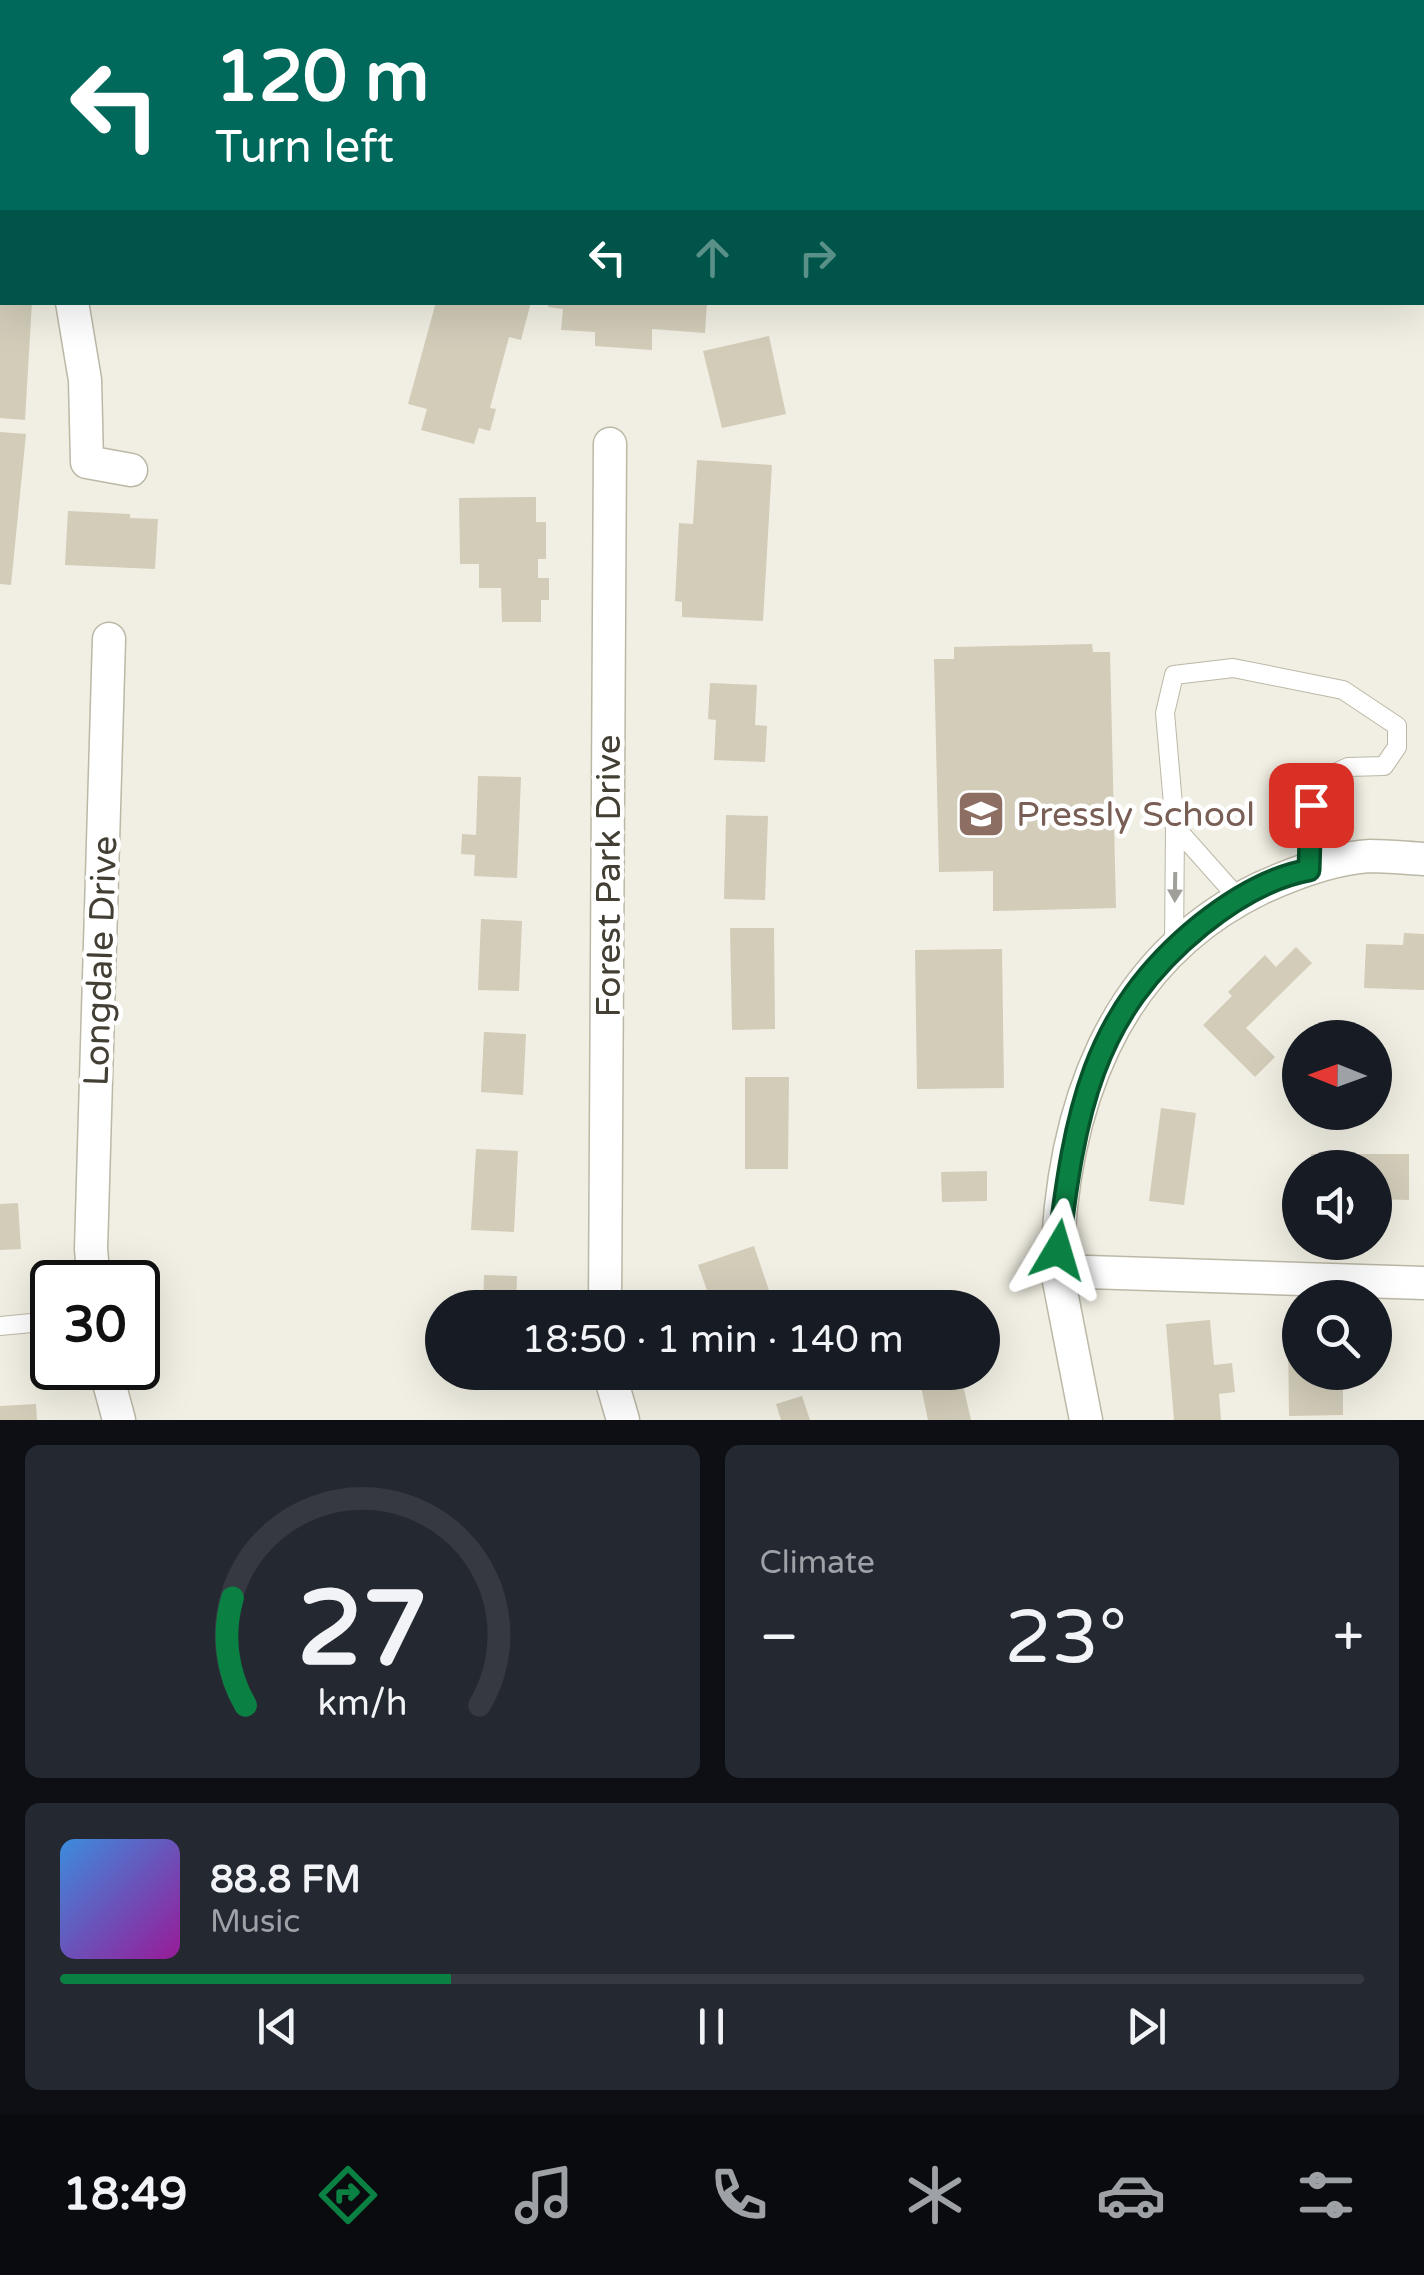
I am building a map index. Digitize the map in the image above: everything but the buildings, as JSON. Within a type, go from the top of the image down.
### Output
[{"type":"street","points":[[72,305],[85,380],[87,462],[131,470]]},
{"type":"street","name":"Forest Park Drive","points":[[605,1290],[610,444]]},
{"type":"street","name":"Longdale Drive","points":[[92,1260],[109,639]]},
{"type":"street","points":[[1086,1420],[1057,1271],[1069,1164],[1088,1080],[1120,1012],[1174,947],[1226,905],[1294,872],[1368,856],[1424,860]]},
{"type":"street","points":[[1057,1271],[1424,1283]]},
{"type":"street","points":[[111,1390],[119,1420]]},
{"type":"street","points":[[614,1390],[623,1420]]},
{"type":"lane","points":[[1174,947],[1175,828],[1165,712],[1174,675],[1233,668],[1343,690],[1398,726],[1397,747],[1384,766],[1348,767],[1320,780],[1311,805],[1309,870]]},
{"type":"lane","points":[[1175,828],[1239,899]]},
{"type":"lane","points":[[0,1326],[30,1323]]},
{"type":"place","name":"Pressly School","points":[[981,814]]},
{"type":"route","points":[[1058,1250],[1069,1164],[1088,1080],[1120,1012],[1167,953],[1226,905],[1294,872],[1309,870],[1311,805]]}]
